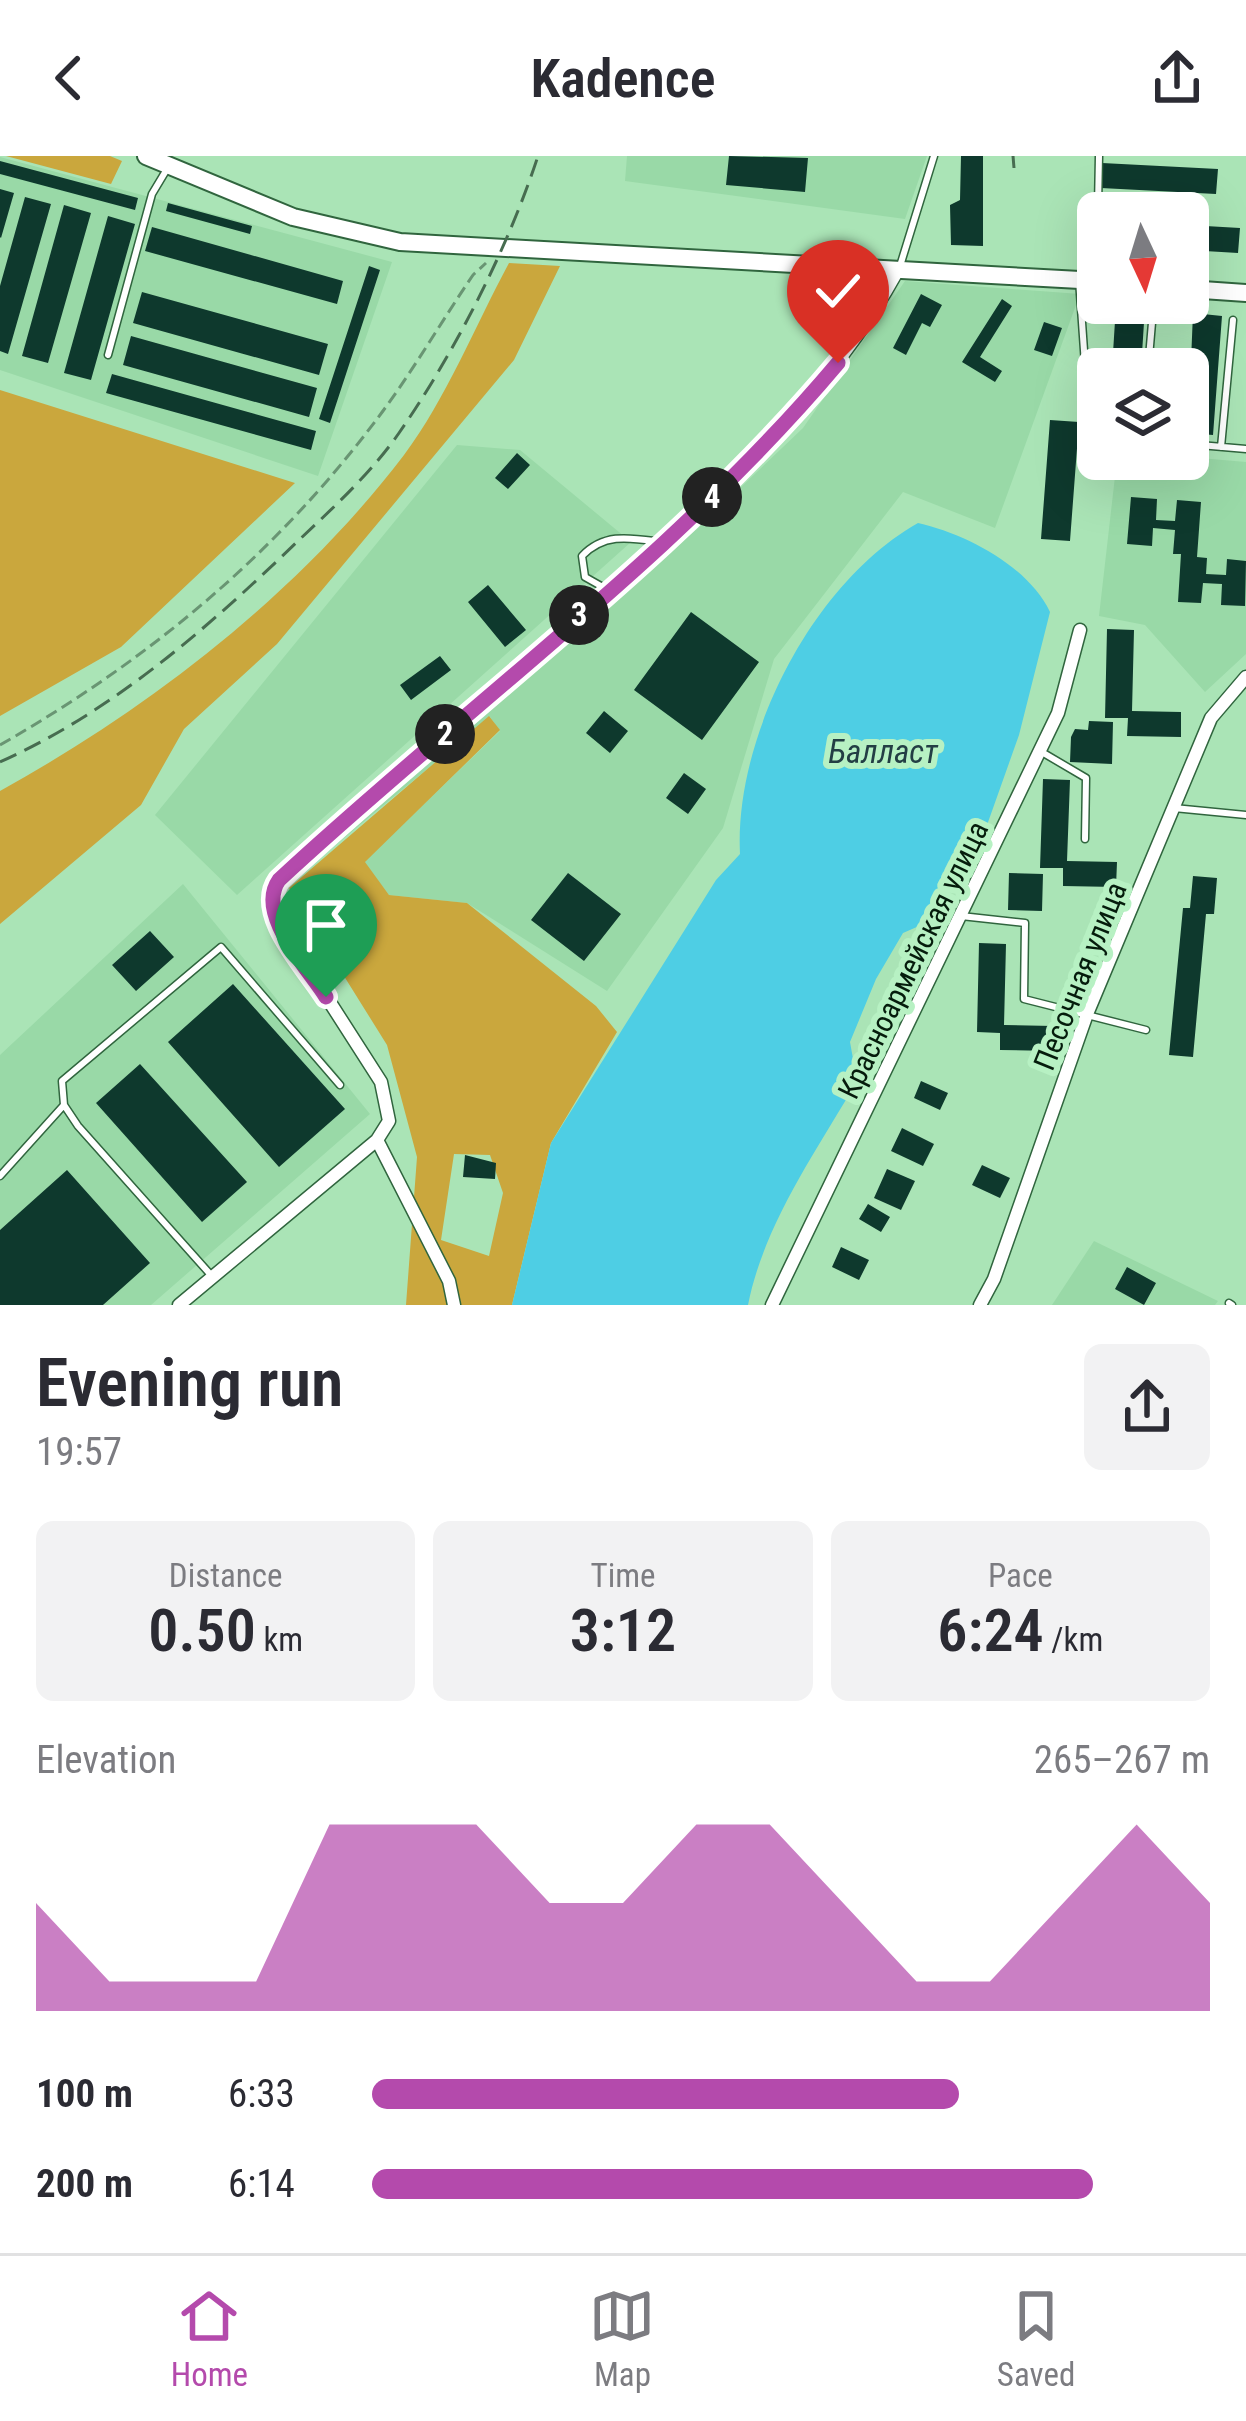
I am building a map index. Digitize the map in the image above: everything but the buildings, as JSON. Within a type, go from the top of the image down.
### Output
[{"type":"main road","points":[[146,156],[328,228],[400,242],[1077,279]]},
{"type":"main road","points":[[1209,290],[1246,293]]},
{"type":"street","points":[[178,1305],[377,1140],[388,1120],[381,1082],[272,912],[271,892],[665,542],[798,411],[838,363],[898,270]]},
{"type":"street","name":"Красноармейская улица","points":[[772,1305],[1058,713],[1080,630]]},
{"type":"street","name":"Песочная улица","points":[[980,1305],[994,1279],[1088,1014],[1211,718],[1246,677]]},
{"type":"street","points":[[377,1140],[449,1281],[454,1305]]},
{"type":"lane","points":[[898,270],[934,156]]},
{"type":"lane","points":[[1098,192],[1100,156]]},
{"type":"lane","points":[[108,355],[152,194],[169,166]]},
{"type":"lane","points":[[1221,447],[1233,320]]},
{"type":"lane","points":[[1209,446],[1246,449]]},
{"type":"lane","points":[[608,590],[593,584],[581,566],[593,544],[611,537],[665,542]]},
{"type":"lane","points":[[1040,752],[1086,778],[1085,838]]},
{"type":"lane","points":[[1174,808],[1246,814]]},
{"type":"lane","points":[[961,916],[1025,923],[1024,999],[1146,1030]]},
{"type":"lane","points":[[212,1276],[64,1105],[62,1081],[221,947],[340,1085]]},
{"type":"lane","points":[[0,1176],[64,1105]]},
{"type":"path","points":[[0,746],[112,678],[250,563],[378,417],[500,246]]},
{"type":"shaded area","points":[[6,156],[110,156],[122,161],[111,184]]},
{"type":"shaded area","points":[[627,156],[927,156],[905,219],[625,181]]},
{"type":"shaded area","points":[[0,157],[392,262],[318,476],[0,370]]},
{"type":"shaded area","points":[[509,263],[560,266],[514,360],[277,644],[184,729],[141,805],[0,924],[0,791],[166,685],[318,554],[363,506],[419,433]]},
{"type":"shaded area","points":[[905,281],[1077,294],[995,528],[903,492],[774,659],[723,828],[607,991],[467,903],[389,895],[364,862],[500,731],[490,717],[279,892],[698,528],[803,428]]},
{"type":"shaded area","points":[[0,390],[295,483],[121,647],[0,716]]},
{"type":"shaded area","points":[[457,445],[520,450],[631,542],[237,895],[155,815]]},
{"type":"shaded area","points":[[1209,459],[1246,462],[1246,654],[1205,692],[1145,625],[1099,616],[1115,480],[1209,480]]},
{"type":"shaded area","points":[[489,716],[500,730],[365,862],[389,895],[467,903],[596,1006],[617,1032],[551,1143],[512,1305],[406,1305],[417,1157],[387,1045],[289,888]],"holes":[[[454,1154],[490,1155],[503,1193],[489,1256],[441,1240]]]},
{"type":"shaded area","points":[[183,884],[370,1114],[151,1305],[0,1305],[0,1055]]},
{"type":"shaded area","points":[[1094,1241],[1218,1301],[1215,1305],[1052,1305]]},
{"type":"water","name":"Балласт","points":[[918,523],[994,554],[1027,580],[1050,612],[1019,735],[981,842],[926,923],[903,933],[876,979],[850,1042],[857,1081],[779,1217],[748,1305],[512,1305],[551,1143],[716,880],[740,854],[751,761],[787,667],[845,583],[880,549]]},
{"type":"railway","points":[[0,762],[82,718],[159,664],[231,604],[364,476],[420,402],[459,335],[511,227],[538,156]]},
{"type":"railway","points":[[1013,156],[1014,168]]},
{"type":"route","points":[[326,997],[272,912],[271,892],[279,880],[665,542],[798,411],[838,363]]}]
